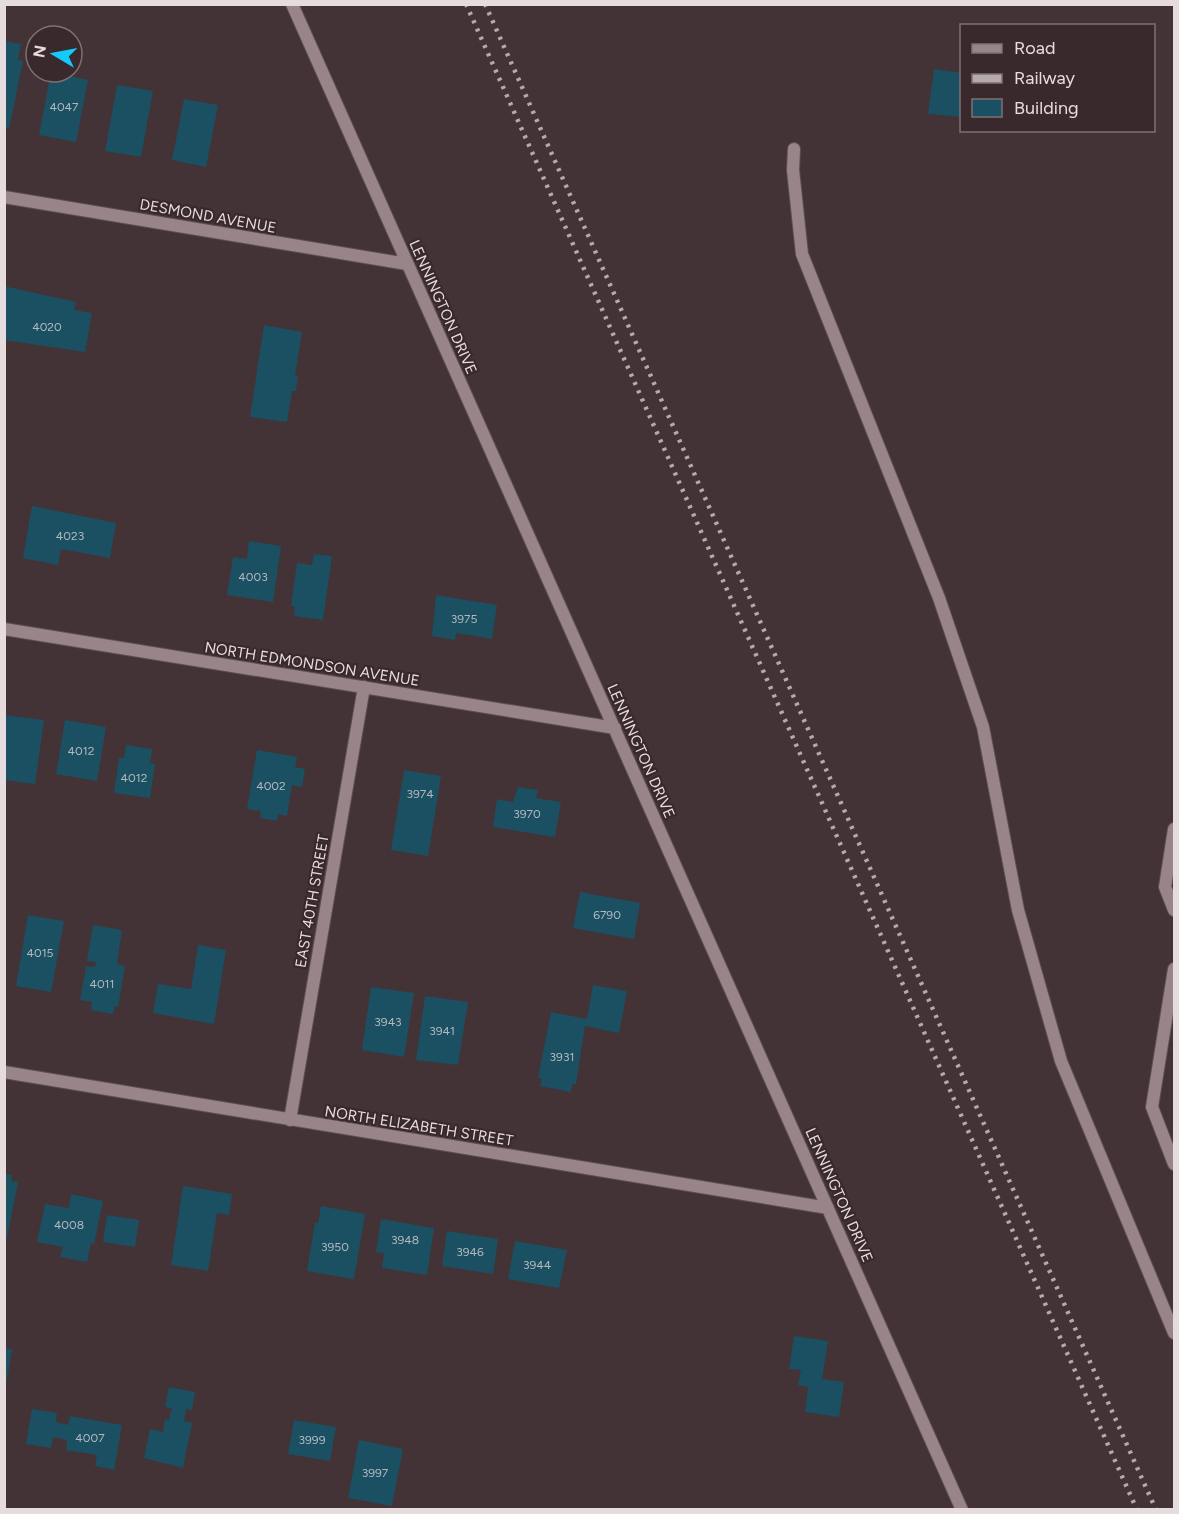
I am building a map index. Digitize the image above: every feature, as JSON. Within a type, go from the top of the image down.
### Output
[{"type":"street","name":"LENNINGTON DRIVE","points":[[292,4],[962,1509]]},
{"type":"street","points":[[794,149],[792,170],[802,254],[867,409],[939,598],[983,727],[1018,910],[1061,1061],[1174,1333]]},
{"type":"street","name":"DESMOND AVENUE","points":[[4,196],[407,264]]},
{"type":"street","name":"NORTH EDMONDSON AVENUE","points":[[4,629],[615,728]]},
{"type":"street","name":"EAST 40TH STREET","points":[[290,1120],[364,687]]},
{"type":"street","points":[[1174,829],[1165,887],[1174,910]]},
{"type":"street","points":[[1174,969],[1152,1107],[1174,1164]]},
{"type":"street","name":"NORTH ELIZABETH STREET","points":[[4,1072],[828,1208]]},
{"type":"building","points":[[5,41],[21,44],[18,60],[23,61],[9,129],[5,128]]},
{"type":"building","points":[[934,69],[960,73],[960,117],[928,114]]},
{"type":"building","points":[[84,79],[88,80],[76,142],[39,135],[49,84],[84,84]]},
{"type":"building","points":[[117,85],[153,91],[141,157],[105,151]]},
{"type":"building","points":[[184,99],[218,105],[206,167],[172,160]]},
{"type":"building","points":[[4,286],[76,302],[74,310],[92,313],[85,352],[4,340]]},
{"type":"building","points":[[264,325],[302,332],[295,375],[298,376],[296,391],[292,391],[287,422],[250,417]]},
{"type":"building","points":[[32,506],[116,523],[110,558],[61,549],[58,565],[23,558]]},
{"type":"building","points":[[249,541],[281,546],[273,602],[227,595],[233,557],[247,559]]},
{"type":"building","points":[[314,554],[332,556],[323,620],[294,616],[295,607],[291,606],[297,563],[312,565]]},
{"type":"building","points":[[436,595],[497,605],[492,639],[456,633],[455,640],[432,636]]},
{"type":"building","points":[[4,715],[44,720],[35,784],[4,780]]},
{"type":"building","points":[[65,720],[106,727],[97,781],[56,774]]},
{"type":"building","points":[[126,745],[152,749],[150,763],[155,764],[150,798],[114,793],[119,758],[124,758]]},
{"type":"building","points":[[257,750],[297,757],[295,767],[305,769],[302,787],[292,785],[287,816],[278,814],[277,821],[260,818],[261,811],[247,809]]},
{"type":"building","points":[[404,770],[441,776],[428,856],[391,850]]},
{"type":"building","points":[[518,787],[538,790],[536,798],[561,802],[555,837],[493,827],[497,799],[513,802]]},
{"type":"building","points":[[580,892],[640,903],[634,939],[573,928]]},
{"type":"building","points":[[28,915],[64,921],[51,992],[16,986]]},
{"type":"building","points":[[93,925],[122,930],[117,964],[125,966],[118,1007],[115,1006],[113,1014],[91,1010],[92,1002],[80,1000],[86,966],[95,967],[96,962],[87,961]]},
{"type":"building","points":[[198,945],[226,950],[214,1024],[153,1013],[158,984],[191,989]]},
{"type":"building","points":[[593,985],[627,991],[619,1033],[585,1026],[576,1084],[572,1084],[571,1092],[540,1086],[542,1078],[538,1078],[551,1012],[587,1019]]},
{"type":"building","points":[[371,987],[414,993],[404,1057],[362,1050]]},
{"type":"building","points":[[425,996],[468,1002],[458,1065],[416,1060]]},
{"type":"building","points":[[4,1174],[12,1175],[11,1181],[18,1182],[7,1238],[4,1238]]},
{"type":"building","points":[[183,1186],[232,1194],[229,1215],[217,1213],[208,1271],[171,1265]]},
{"type":"building","points":[[71,1194],[103,1201],[94,1244],[91,1243],[87,1262],[60,1257],[63,1247],[37,1242],[45,1204],[69,1208]]},
{"type":"building","points":[[321,1206],[365,1214],[354,1279],[307,1271],[315,1223],[318,1223]]},
{"type":"building","points":[[107,1215],[139,1220],[135,1247],[103,1242]]},
{"type":"building","points":[[381,1219],[434,1228],[427,1275],[382,1268],[384,1253],[376,1252]]},
{"type":"building","points":[[447,1231],[498,1239],[493,1274],[442,1266]]},
{"type":"building","points":[[515,1241],[567,1250],[559,1288],[508,1279]]},
{"type":"building","points":[[794,1336],[828,1341],[822,1379],[844,1382],[839,1417],[805,1412],[808,1387],[798,1385],[801,1370],[789,1369]]},
{"type":"building","points":[[4,1348],[12,1349],[6,1385],[4,1385]]},
{"type":"building","points":[[169,1387],[195,1392],[192,1410],[186,1409],[184,1421],[192,1423],[183,1468],[144,1458],[150,1429],[163,1432],[165,1419],[169,1420],[172,1408],[165,1407]]},
{"type":"building","points":[[32,1409],[57,1413],[56,1422],[68,1425],[70,1416],[122,1425],[114,1470],[95,1466],[97,1455],[66,1450],[67,1440],[53,1437],[51,1448],[26,1444]]},
{"type":"building","points":[[294,1420],[336,1427],[330,1461],[288,1454]]},
{"type":"building","points":[[359,1440],[403,1449],[392,1506],[348,1498]]},
{"type":"railway","points":[[466,4],[1137,1510]]},
{"type":"railway","points":[[485,4],[1156,1510]]}]
